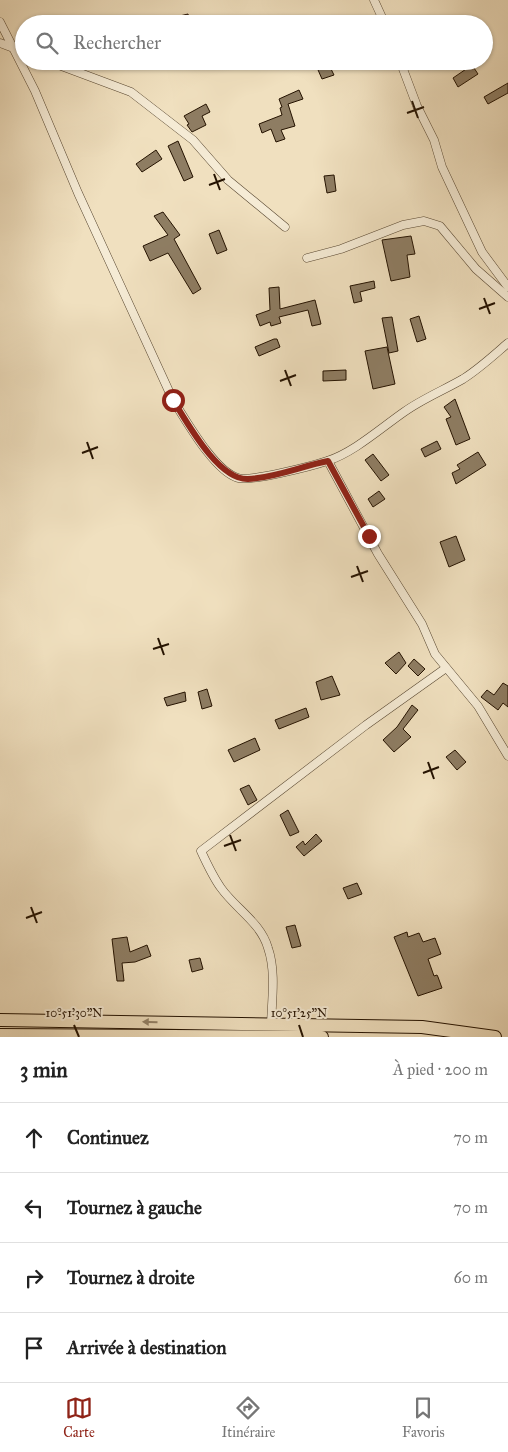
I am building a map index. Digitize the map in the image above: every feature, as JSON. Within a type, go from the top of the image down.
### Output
[{"type":"highway","points":[[0,1020],[272,1024],[323,1033]]},
{"type":"highway","points":[[0,1035],[323,1033],[422,1028],[495,1037]]},
{"type":"street","points":[[374,0],[381,15]]},
{"type":"street","points":[[0,22],[15,52]]},
{"type":"street","points":[[0,43],[13,48]]},
{"type":"street","points":[[24,70],[173,400],[192,431],[224,468],[237,478],[258,478],[328,461],[359,444],[406,410],[466,377],[508,343]]},
{"type":"street","points":[[72,70],[131,92],[193,140],[228,180],[285,227]]},
{"type":"street","points":[[403,70],[417,106],[434,140],[442,167],[482,252],[508,287]]},
{"type":"street","points":[[307,258],[341,249],[403,225],[424,221],[440,226],[476,269],[508,297]]},
{"type":"street","points":[[328,461],[360,517],[378,554],[422,624],[435,654],[478,706],[508,756]]},
{"type":"street","points":[[272,1024],[272,963],[268,947],[258,927],[244,915],[220,888],[201,851],[446,668]]},
{"type":"building","points":[[318,70],[332,70],[334,75],[322,79]]},
{"type":"building","points":[[465,70],[475,70],[478,74],[458,87],[453,78]]},
{"type":"building","points":[[508,83],[508,93],[488,104],[484,97]]},
{"type":"building","points":[[299,90],[303,99],[288,104],[295,126],[281,130],[285,139],[276,142],[271,129],[262,133],[259,124],[282,115],[279,99]]},
{"type":"building","points":[[206,104],[210,112],[202,116],[206,125],[192,132],[184,116]]},
{"type":"building","points":[[178,141],[193,177],[184,181],[168,146]]},
{"type":"building","points":[[156,150],[162,159],[142,172],[136,164]]},
{"type":"building","points":[[334,175],[336,191],[327,193],[324,176]]},
{"type":"building","points":[[163,212],[180,235],[174,239],[201,289],[193,294],[168,253],[150,261],[143,246],[168,235],[154,216]]},
{"type":"building","points":[[219,230],[227,250],[217,254],[209,234]]},
{"type":"building","points":[[411,236],[415,254],[407,255],[410,277],[391,281],[382,240]]},
{"type":"building","points":[[374,281],[375,288],[360,292],[362,301],[354,303],[350,286]]},
{"type":"building","points":[[279,287],[280,309],[315,300],[321,324],[312,326],[308,310],[279,317],[281,323],[271,326],[270,322],[260,326],[256,315],[270,310],[269,288]]},
{"type":"building","points":[[419,316],[426,339],[417,342],[410,319]]},
{"type":"building","points":[[392,317],[398,351],[389,353],[382,318]]},
{"type":"building","points":[[277,339],[280,347],[259,356],[255,347]]},
{"type":"building","points":[[387,347],[395,384],[373,389],[365,351]]},
{"type":"building","points":[[346,370],[346,380],[323,381],[323,371]]},
{"type":"building","points":[[455,399],[470,439],[456,445],[446,419],[451,417],[444,407]]},
{"type":"building","points":[[437,441],[441,449],[425,457],[421,449]]},
{"type":"building","points":[[478,452],[486,465],[456,484],[452,473],[460,469],[457,465]]},
{"type":"building","points":[[373,454],[389,475],[381,481],[365,460]]},
{"type":"building","points":[[379,491],[385,499],[373,507],[368,499]]},
{"type":"building","points":[[456,536],[465,560],[449,567],[440,542]]},
{"type":"building","points":[[399,652],[406,663],[396,674],[385,663]]},
{"type":"building","points":[[414,659],[425,669],[418,676],[408,666]]},
{"type":"building","points":[[332,676],[340,695],[321,700],[316,682]]},
{"type":"building","points":[[503,683],[508,686],[508,707],[503,703],[498,710],[481,697],[487,690],[494,695]]},
{"type":"building","points":[[207,689],[212,706],[202,709],[198,692]]},
{"type":"building","points":[[185,692],[186,701],[167,706],[164,698]]},
{"type":"building","points":[[412,705],[418,710],[403,729],[411,737],[394,752],[383,740],[397,727]]},
{"type":"building","points":[[306,708],[309,717],[279,729],[275,720]]},
{"type":"building","points":[[255,738],[260,750],[234,762],[228,750]]},
{"type":"building","points":[[455,750],[466,762],[457,770],[446,757]]},
{"type":"building","points":[[249,785],[257,800],[248,805],[240,789]]},
{"type":"building","points":[[288,810],[299,832],[290,836],[280,815]]},
{"type":"building","points":[[316,834],[322,841],[304,856],[296,847],[303,841],[305,845]]},
{"type":"building","points":[[357,883],[362,894],[348,899],[343,888]]},
{"type":"building","points":[[295,925],[301,946],[292,948],[286,927]]},
{"type":"building","points":[[407,932],[408,937],[419,933],[423,942],[435,938],[441,954],[428,959],[434,976],[437,975],[442,988],[418,996],[394,937]]},
{"type":"building","points":[[127,937],[130,952],[147,945],[151,956],[135,962],[122,963],[124,981],[117,981],[112,939]]},
{"type":"building","points":[[200,958],[203,969],[192,972],[189,960]]},
{"type":"route","points":[[173,400],[192,431],[209,453],[237,478],[258,478],[328,461],[369,536]]}]
